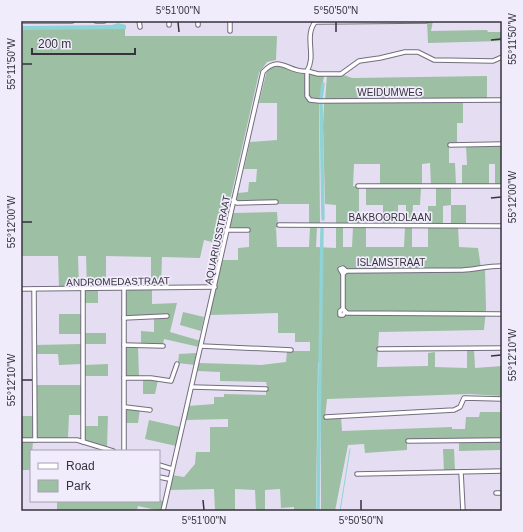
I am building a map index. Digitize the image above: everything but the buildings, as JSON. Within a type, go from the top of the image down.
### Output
[{"type":"street","points":[[21,21],[72,21]]},
{"type":"street","points":[[96,21],[104,21]]},
{"type":"street","points":[[139,21],[140,27]]},
{"type":"street","points":[[230,21],[230,31]]},
{"type":"street","points":[[308,71],[310,63],[310,28],[316,21],[426,21]]},
{"type":"street","name":"AQUARIUSSTRAAT","points":[[162,511],[215,288],[226,230],[263,72],[268,66],[277,64],[301,72],[308,71],[318,74],[341,74],[359,61],[406,52],[418,52],[434,60],[493,61],[502,56]]},
{"type":"street","name":"WEIDUMWEG","points":[[308,71],[307,98],[310,100],[502,100]]},
{"type":"street","points":[[450,145],[502,144]]},
{"type":"street","points":[[358,186],[502,186]]},
{"type":"street","points":[[233,200],[237,203],[276,202]]},
{"type":"street","name":"BAKBOORDLAAN","points":[[279,226],[502,226]]},
{"type":"street","points":[[226,230],[248,230]]},
{"type":"street","name":"ISLAMSTRAAT","points":[[502,266],[485,266],[478,269],[463,270],[345,272],[344,311],[502,314]]},
{"type":"street","name":"ANDROMEDASTRAAT","points":[[21,289],[215,288]]},
{"type":"street","points":[[34,289],[35,440]]},
{"type":"street","points":[[83,289],[83,442]]},
{"type":"street","points":[[124,289],[124,450]]},
{"type":"street","points":[[124,318],[167,316]]},
{"type":"street","points":[[124,345],[163,346]]},
{"type":"street","points":[[201,346],[291,350]]},
{"type":"street","points":[[379,349],[502,348]]},
{"type":"street","points":[[124,378],[151,378],[171,381],[177,364]]},
{"type":"street","points":[[192,386],[266,388]]},
{"type":"street","points":[[326,417],[454,410],[460,407],[464,398],[502,399]]},
{"type":"street","points":[[125,407],[150,410]]},
{"type":"street","points":[[21,440],[83,442],[110,450]]},
{"type":"street","points":[[408,441],[502,440]]},
{"type":"street","points":[[160,465],[172,469]]},
{"type":"street","points":[[357,474],[502,471]]},
{"type":"street","points":[[461,472],[463,511]]},
{"type":"street","points":[[160,478],[169,479]]},
{"type":"street","points":[[496,493],[502,493]]},
{"type":"green space","points":[[433,21],[431,31],[487,30],[488,32],[502,32],[502,41],[428,43],[427,22]]},
{"type":"green space","points":[[21,29],[125,29],[125,36],[277,36],[276,60],[267,62],[259,73],[220,244],[204,240],[200,258],[162,257],[161,287],[151,288],[151,257],[106,256],[106,287],[87,287],[86,256],[78,256],[79,288],[59,288],[58,256],[21,256]]},
{"type":"green space","points":[[279,66],[307,75],[306,98],[310,101],[319,102],[320,224],[309,225],[309,204],[277,204],[276,200],[238,202],[235,200],[237,193],[248,192],[249,182],[256,182],[257,169],[244,169],[250,142],[277,140],[277,103],[259,103],[267,70],[270,67]]},
{"type":"green space","points":[[309,74],[324,76],[320,100],[308,98]]},
{"type":"green space","points":[[327,75],[344,75],[352,78],[487,76],[487,99],[325,100]]},
{"type":"green space","points":[[463,101],[463,123],[457,123],[457,143],[449,144],[449,163],[455,163],[456,185],[431,186],[430,163],[422,164],[422,186],[380,185],[380,164],[354,164],[353,186],[359,187],[359,224],[336,224],[336,205],[325,204],[323,126],[324,102]]},
{"type":"green space","points":[[502,145],[502,185],[495,185],[495,164],[489,164],[489,184],[462,185],[462,165],[467,165],[466,146]]},
{"type":"green space","points":[[366,187],[421,188],[420,205],[413,205],[412,224],[406,224],[406,205],[398,205],[398,225],[383,225],[383,205],[366,205]]},
{"type":"green space","points":[[436,188],[451,188],[451,205],[443,206],[443,224],[428,224],[428,206],[436,206]]},
{"type":"green space","points":[[451,205],[466,205],[466,224],[451,224]]},
{"type":"green space","points":[[277,212],[278,226],[274,230],[249,230],[229,227],[233,213]]},
{"type":"green space","points":[[458,226],[459,247],[478,248],[481,268],[485,268],[486,309],[484,330],[379,332],[377,367],[428,366],[428,353],[435,352],[435,367],[467,368],[467,350],[474,350],[475,368],[502,366],[502,396],[469,394],[327,399],[325,418],[341,417],[342,431],[452,427],[452,429],[465,429],[466,417],[479,417],[480,412],[502,412],[502,438],[407,441],[407,450],[365,453],[364,444],[348,445],[335,511],[321,511],[321,363],[318,363],[316,511],[294,511],[294,507],[281,508],[280,489],[265,490],[265,511],[256,511],[255,490],[235,489],[235,511],[215,511],[214,489],[169,490],[172,475],[184,477],[195,464],[196,452],[210,452],[210,427],[228,427],[228,419],[185,420],[188,406],[214,404],[214,397],[224,397],[224,394],[266,395],[266,389],[268,389],[266,382],[220,381],[220,372],[197,371],[199,363],[261,365],[286,362],[287,351],[310,351],[310,342],[295,342],[295,333],[278,333],[278,313],[210,315],[222,260],[238,260],[238,248],[249,247],[249,230],[274,230],[276,228],[277,247],[309,247],[310,227],[317,227],[316,247],[336,248],[336,227],[343,227],[343,247],[352,247],[353,227],[366,227],[366,247],[404,247],[405,227],[412,227],[412,247],[428,247],[428,227]]},
{"type":"green space","points":[[87,290],[98,290],[98,303],[85,303],[84,292]]},
{"type":"green space","points":[[128,290],[152,290],[152,304],[177,303],[170,332],[201,341],[199,347],[164,339],[163,344],[141,345],[141,331],[154,332],[154,318],[167,318],[168,316],[126,316],[125,295]]},
{"type":"green space","points":[[183,312],[204,317],[201,331],[180,325]]},
{"type":"green space","points":[[59,314],[82,314],[82,334],[59,334]]},
{"type":"green space","points":[[84,333],[106,333],[106,344],[84,344]]},
{"type":"green space","points":[[81,344],[82,364],[59,365],[58,354],[35,354],[35,345]]},
{"type":"green space","points":[[125,346],[138,346],[139,377],[125,377]]},
{"type":"green space","points":[[197,353],[195,365],[178,363],[179,354]]},
{"type":"green space","points":[[108,364],[108,376],[84,376],[84,365]]},
{"type":"green space","points":[[143,379],[158,380],[155,394],[143,394]]},
{"type":"green space","points":[[35,385],[82,385],[82,415],[69,415],[68,438],[37,438]]},
{"type":"green space","points":[[126,408],[140,409],[138,423],[126,423]]},
{"type":"green space","points":[[21,416],[34,416],[34,435],[32,438],[21,439]]},
{"type":"green space","points":[[98,416],[108,416],[107,448],[87,441],[84,437],[85,426],[98,426]]},
{"type":"green space","points":[[149,420],[180,427],[176,446],[145,439]]},
{"type":"green space","points":[[21,441],[33,441],[32,450],[30,450],[30,470],[21,470]]},
{"type":"green space","points":[[500,441],[500,450],[459,451],[459,442]]},
{"type":"green space","points":[[443,449],[454,449],[455,471],[444,472]]},
{"type":"green space","points":[[163,501],[161,511],[138,506],[137,511],[57,511],[57,502]]},
{"type":"shaded area","points":[[118,23],[126,25],[126,29],[21,30],[21,26],[112,25]]},
{"type":"waterway","points":[[323,84],[321,101],[323,219]]},
{"type":"waterway","points":[[318,511],[322,228]]},
{"type":"waterway","points":[[340,511],[350,449]]}]
